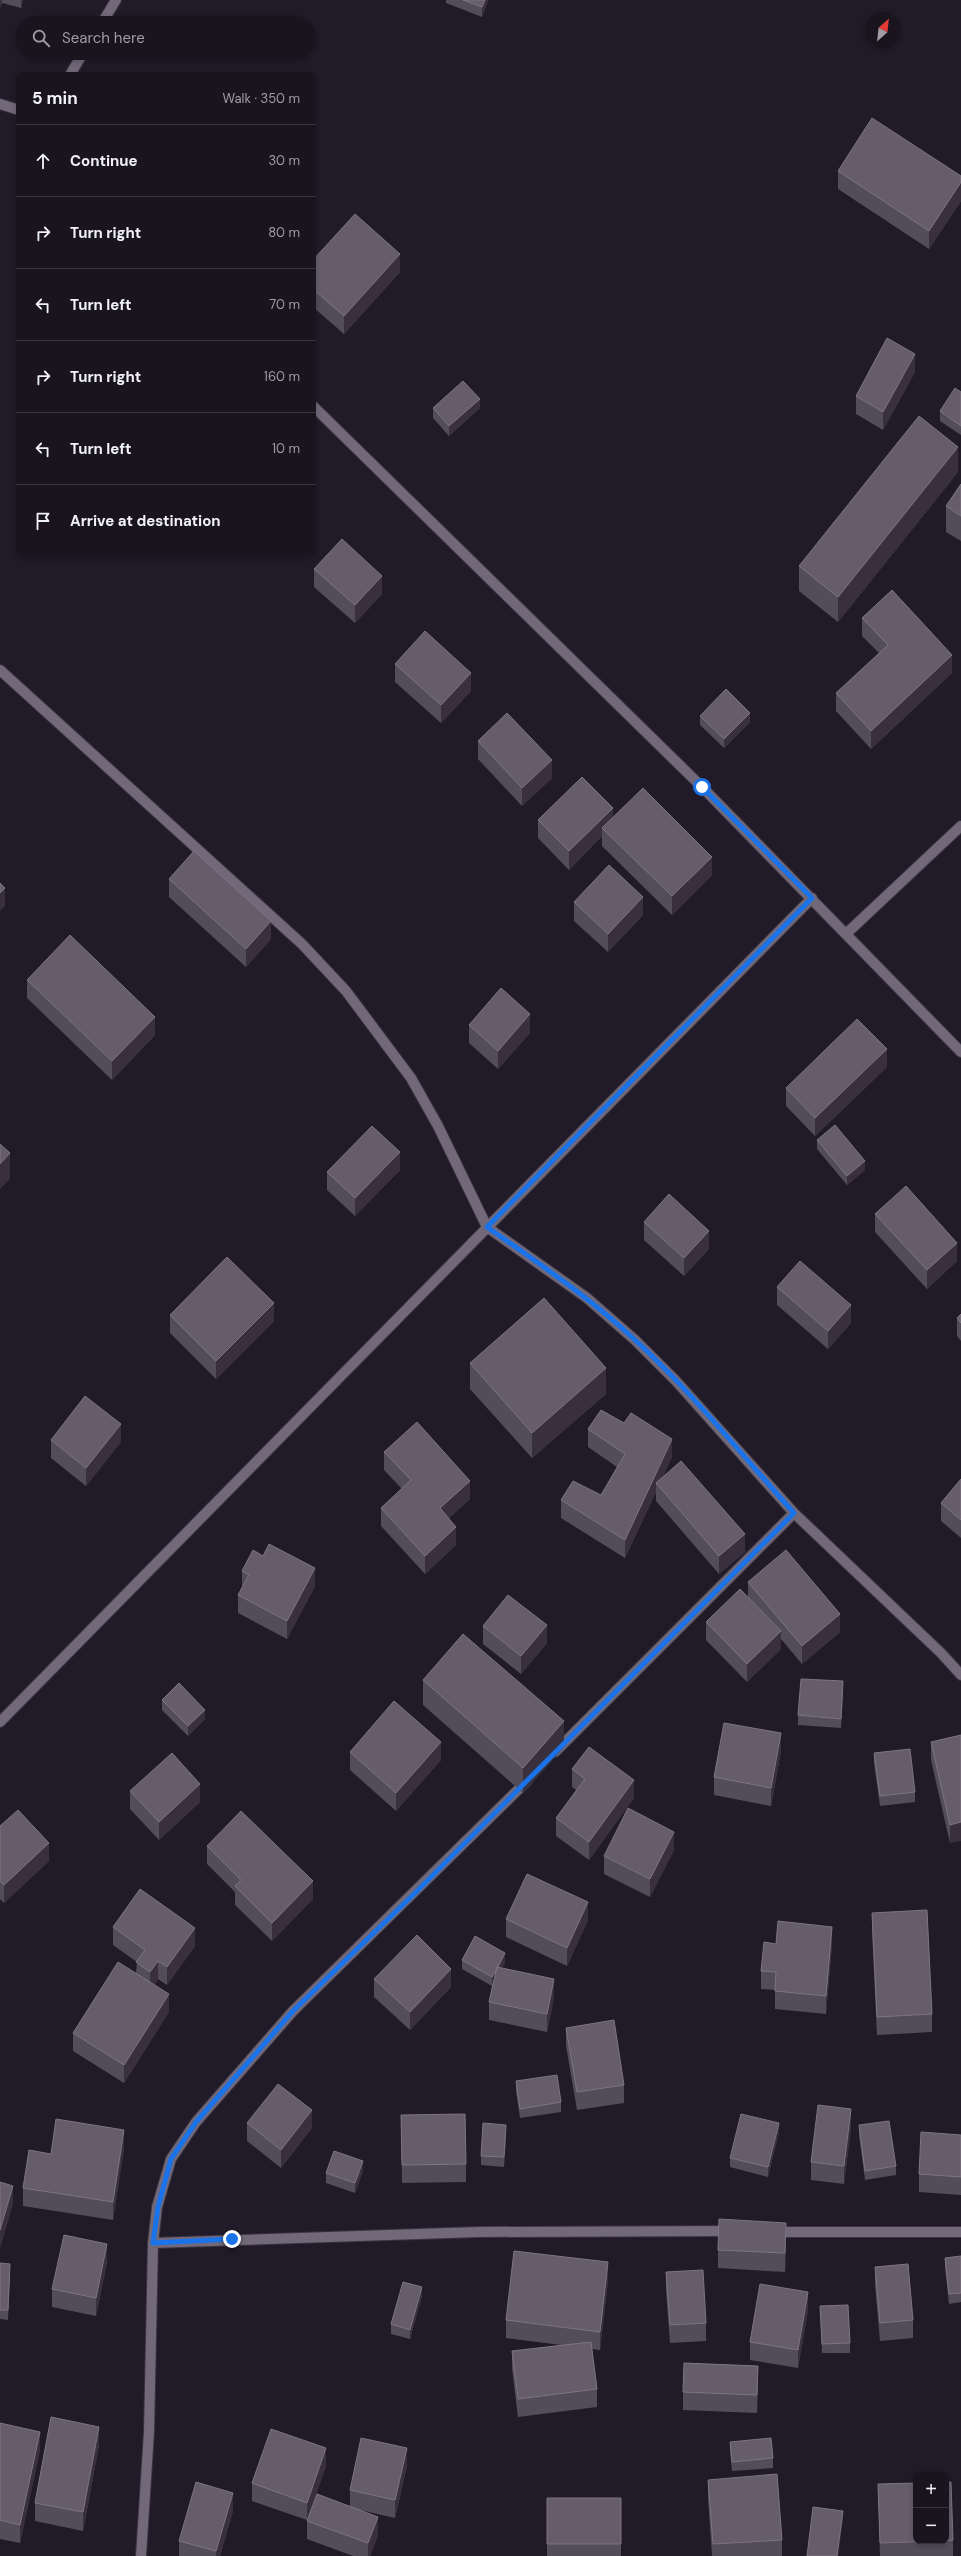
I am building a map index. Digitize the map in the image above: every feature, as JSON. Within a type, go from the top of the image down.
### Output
[{"type":"street","points":[[106,16],[116,0]]},
{"type":"street","points":[[72,72],[79,60]]},
{"type":"street","points":[[0,104],[16,109]]},
{"type":"street","points":[[316,409],[554,641],[812,898],[961,1052]]},
{"type":"street","points":[[0,670],[302,944],[346,992],[411,1078],[438,1126],[487,1227],[587,1298],[635,1340],[676,1381],[794,1513],[941,1653],[961,1675]]},
{"type":"street","points":[[847,933],[961,826]]},
{"type":"street","points":[[0,1722],[812,898]]},
{"type":"street","points":[[547,1761],[794,1513]]},
{"type":"street","points":[[141,2556],[149,2432],[153,2243],[158,2207],[171,2159],[196,2122],[293,2011],[535,1772]]},
{"type":"street","points":[[153,2243],[478,2232],[738,2232]]},
{"type":"street","points":[[762,2232],[961,2232]]},
{"type":"building","points":[[463,0],[485,0],[482,7]]},
{"type":"building","points":[[872,118],[961,176],[961,182],[929,231],[838,171]]},
{"type":"building","points":[[355,214],[400,254],[344,316],[316,292],[316,257]]},
{"type":"building","points":[[887,338],[915,354],[883,412],[856,396]]},
{"type":"building","points":[[463,381],[480,399],[449,426],[433,408]]},
{"type":"building","points":[[955,388],[961,392],[961,426],[940,411]]},
{"type":"building","points":[[919,416],[958,447],[838,597],[799,566]]},
{"type":"building","points":[[961,484],[961,516],[946,506]]},
{"type":"building","points":[[342,539],[382,576],[355,605],[314,569]]},
{"type":"building","points":[[892,590],[952,655],[871,731],[836,693],[888,645],[862,618]]},
{"type":"building","points":[[425,631],[471,673],[441,705],[395,664]]},
{"type":"building","points":[[726,689],[750,713],[724,739],[700,716]]},
{"type":"building","points":[[507,713],[552,760],[522,788],[478,741]]},
{"type":"building","points":[[582,777],[613,808],[569,851],[538,820]]},
{"type":"building","points":[[643,788],[712,857],[672,896],[602,828]]},
{"type":"building","points":[[194,851],[271,921],[246,949],[169,879]]},
{"type":"building","points":[[609,865],[643,897],[608,934],[574,902]]},
{"type":"building","points":[[0,883],[5,888],[0,893]]},
{"type":"building","points":[[70,935],[155,1017],[112,1061],[27,980]]},
{"type":"building","points":[[501,988],[530,1014],[498,1051],[469,1025]]},
{"type":"building","points":[[857,1019],[887,1049],[815,1118],[786,1088]]},
{"type":"building","points":[[835,1125],[865,1161],[847,1176],[817,1140]]},
{"type":"building","points":[[372,1126],[400,1152],[355,1198],[327,1172]]},
{"type":"building","points":[[0,1144],[10,1153],[0,1164]]},
{"type":"building","points":[[906,1186],[957,1243],[927,1270],[875,1214]]},
{"type":"building","points":[[669,1194],[709,1231],[684,1258],[644,1222]]},
{"type":"building","points":[[227,1257],[274,1303],[216,1361],[170,1315]]},
{"type":"building","points":[[800,1261],[851,1305],[828,1331],[777,1287]]},
{"type":"building","points":[[544,1298],[606,1368],[532,1433],[470,1363]]},
{"type":"building","points":[[961,1314],[961,1323],[957,1318]]},
{"type":"building","points":[[85,1396],[121,1424],[86,1468],[51,1440]]},
{"type":"building","points":[[601,1410],[624,1423],[631,1413],[672,1439],[625,1540],[561,1500],[573,1481],[601,1495],[625,1454],[588,1429]]},
{"type":"building","points":[[417,1422],[470,1481],[440,1508],[456,1527],[425,1556],[381,1508],[411,1480],[384,1452]]},
{"type":"building","points":[[681,1461],[745,1534],[719,1556],[656,1483]]},
{"type":"building","points":[[961,1479],[961,1520],[941,1503]]},
{"type":"building","points":[[269,1544],[315,1568],[287,1621],[238,1595],[249,1575],[242,1571],[253,1550],[263,1556]]},
{"type":"building","points":[[786,1550],[840,1614],[802,1646],[748,1582]]},
{"type":"building","points":[[740,1589],[781,1631],[747,1664],[706,1622]]},
{"type":"building","points":[[508,1595],[547,1625],[521,1656],[483,1626]]},
{"type":"building","points":[[463,1634],[564,1721],[523,1768],[423,1680]]},
{"type":"building","points":[[801,1679],[843,1681],[841,1719],[798,1715]]},
{"type":"building","points":[[179,1683],[205,1710],[188,1726],[162,1700]]},
{"type":"building","points":[[394,1701],[441,1742],[396,1793],[350,1752]]},
{"type":"building","points":[[724,1723],[781,1733],[771,1788],[714,1777]]},
{"type":"building","points":[[961,1735],[961,1822],[950,1825],[931,1742]]},
{"type":"building","points":[[589,1747],[634,1780],[589,1842],[556,1818],[585,1779],[572,1769]]},
{"type":"building","points":[[910,1749],[915,1792],[880,1796],[874,1753]]},
{"type":"building","points":[[172,1753],[200,1784],[159,1822],[130,1791]]},
{"type":"building","points":[[628,1808],[674,1832],[650,1879],[604,1856]]},
{"type":"building","points":[[18,1810],[49,1843],[4,1885],[0,1881],[0,1826]]},
{"type":"building","points":[[241,1811],[313,1881],[272,1923],[235,1886],[241,1880],[207,1846]]},
{"type":"building","points":[[527,1874],[588,1902],[567,1948],[506,1919]]},
{"type":"building","points":[[140,1889],[195,1928],[167,1967],[158,1961],[150,1972],[136,1962],[145,1950],[113,1927]]},
{"type":"building","points":[[927,1910],[932,2014],[877,2017],[872,1913]]},
{"type":"building","points":[[778,1921],[832,1927],[826,1996],[775,1991],[776,1972],[761,1971],[764,1942],[776,1944]]},
{"type":"building","points":[[417,1935],[451,1969],[410,2012],[374,1979]]},
{"type":"building","points":[[475,1936],[505,1953],[492,1977],[462,1960]]},
{"type":"building","points":[[118,1962],[169,1994],[124,2065],[73,2033]]},
{"type":"building","points":[[497,1967],[554,1979],[547,2014],[489,2002]]},
{"type":"building","points":[[614,2020],[624,2085],[577,2092],[566,2028]]},
{"type":"building","points":[[557,2075],[561,2102],[520,2109],[516,2081]]},
{"type":"building","points":[[278,2084],[312,2110],[281,2150],[247,2123]]},
{"type":"building","points":[[818,2105],[851,2109],[844,2166],[811,2162]]},
{"type":"building","points":[[465,2114],[466,2164],[402,2165],[401,2115]]},
{"type":"building","points":[[741,2114],[779,2123],[768,2167],[730,2158]]},
{"type":"building","points":[[56,2119],[124,2130],[113,2202],[23,2188],[29,2150],[51,2154]]},
{"type":"building","points":[[889,2121],[896,2166],[865,2171],[859,2125]]},
{"type":"building","points":[[483,2123],[506,2125],[504,2157],[481,2156]]},
{"type":"building","points":[[921,2132],[961,2135],[961,2177],[919,2174]]},
{"type":"building","points":[[334,2151],[363,2161],[355,2183],[326,2173]]},
{"type":"building","points":[[0,2182],[13,2186],[0,2230]]},
{"type":"building","points":[[719,2219],[786,2223],[785,2253],[718,2250]]},
{"type":"building","points":[[64,2235],[107,2244],[96,2298],[52,2289]]},
{"type":"building","points":[[514,2251],[608,2262],[600,2332],[506,2320]]},
{"type":"building","points":[[961,2256],[961,2293],[949,2294],[945,2258]]},
{"type":"building","points":[[0,2263],[10,2264],[8,2310],[0,2310]]},
{"type":"building","points":[[908,2264],[913,2320],[880,2323],[875,2267]]},
{"type":"building","points":[[703,2270],[706,2323],[670,2325],[666,2272]]},
{"type":"building","points":[[403,2282],[422,2287],[410,2330],[391,2324]]},
{"type":"building","points":[[760,2284],[808,2292],[798,2350],[750,2342]]},
{"type":"building","points":[[848,2305],[850,2343],[822,2344],[820,2306]]},
{"type":"building","points":[[591,2342],[597,2389],[518,2399],[512,2351]]},
{"type":"building","points":[[684,2363],[758,2366],[757,2395],[683,2392]]},
{"type":"building","points":[[51,2417],[99,2427],[83,2512],[35,2503]]},
{"type":"building","points":[[0,2423],[40,2432],[20,2525],[0,2520]]},
{"type":"building","points":[[271,2429],[326,2448],[307,2503],[252,2483]]},
{"type":"building","points":[[361,2438],[407,2448],[395,2500],[350,2490]]},
{"type":"building","points":[[771,2438],[773,2458],[732,2462],[730,2442]]},
{"type":"building","points":[[777,2474],[782,2540],[713,2544],[708,2480]]},
{"type":"building","points":[[196,2482],[233,2493],[216,2551],[179,2541]]},
{"type":"building","points":[[949,2482],[951,2482],[953,2540],[949,2541]]},
{"type":"building","points":[[913,2483],[913,2542],[880,2543],[878,2484]]},
{"type":"building","points":[[317,2494],[378,2517],[368,2543],[307,2521]]},
{"type":"building","points":[[547,2498],[621,2498],[621,2544],[547,2544]]},
{"type":"building","points":[[813,2507],[843,2511],[837,2556],[807,2556]]},
{"type":"route","points":[[232,2239],[153,2243],[158,2207],[171,2159],[196,2122],[293,2011],[417,1891],[794,1513],[676,1381],[635,1340],[587,1298],[487,1227],[812,898],[702,787]]}]
